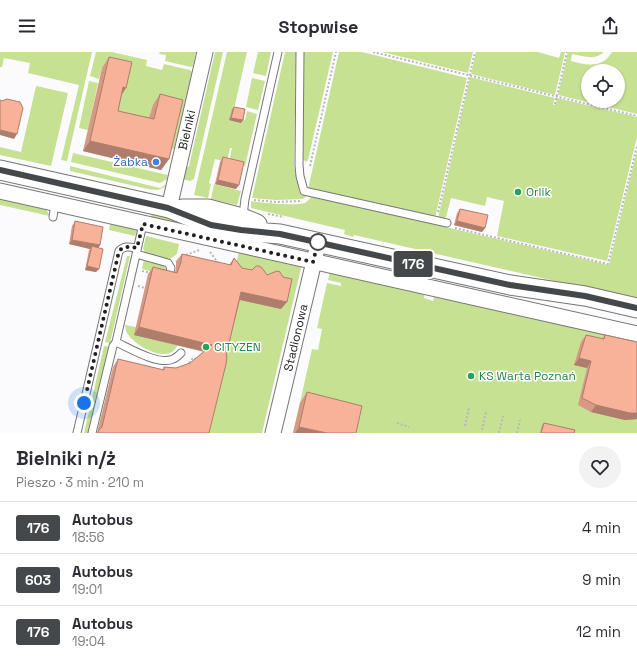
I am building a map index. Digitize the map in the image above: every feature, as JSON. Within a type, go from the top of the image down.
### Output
[{"type":"street","name":"Bielniki","points":[[168,208],[205,52]]},
{"type":"street","points":[[0,170],[168,208],[208,209],[242,224],[280,234],[510,285],[585,296],[637,308]]},
{"type":"street","points":[[67,185],[70,207]]},
{"type":"street","points":[[54,210],[67,185]]},
{"type":"street","points":[[0,191],[54,210],[70,207],[376,276],[636,332]]},
{"type":"street","points":[[143,224],[148,203]]},
{"type":"street","name":"Stadionowa","points":[[273,433],[318,242]]},
{"type":"street","points":[[376,276],[380,256]]},
{"type":"lane","points":[[242,224],[245,198],[278,52]]},
{"type":"lane","points":[[300,52],[299,171],[304,191],[447,223]]},
{"type":"lane","points":[[92,433],[112,346],[116,342],[143,224]]},
{"type":"lane","points":[[77,433],[119,251],[122,247],[127,246],[168,263],[171,268],[170,272]]},
{"type":"lane","points":[[116,342],[140,354],[160,360],[168,361],[174,359],[181,353]]},
{"type":"path","points":[[309,168],[336,52]]},
{"type":"path","points":[[373,52],[637,116]]},
{"type":"path","points":[[436,220],[475,52]]},
{"type":"path","points":[[555,104],[567,52]]},
{"type":"path","points":[[447,223],[453,227],[608,264],[637,146]]},
{"type":"path","points":[[245,198],[276,202],[303,201],[312,193]]},
{"type":"path","points":[[168,263],[200,250]]},
{"type":"path","points":[[217,260],[221,265]]},
{"type":"path","points":[[139,270],[153,274]]},
{"type":"path","points":[[135,286],[145,288]]},
{"type":"path","points":[[465,426],[469,408]]},
{"type":"path","points":[[482,430],[486,412]]},
{"type":"path","points":[[499,433],[503,416]]},
{"type":"path","points":[[517,433],[520,420]]},
{"type":"path","points":[[397,423],[409,427]]},
{"type":"green space","points":[[0,52],[92,52],[67,161],[61,160],[79,85],[28,73],[30,63],[4,58],[2,67],[0,67]]},
{"type":"green space","points":[[96,52],[112,52],[147,60],[146,66],[162,70],[164,64],[190,70],[192,72],[174,149],[166,148],[149,122],[119,124],[102,68],[99,79],[90,76]]},
{"type":"green space","points":[[160,52],[196,52],[193,66],[191,67],[165,61],[166,55],[159,54]]},
{"type":"green space","points":[[215,52],[223,52],[194,179],[190,181],[181,179],[183,170],[189,166]]},
{"type":"green space","points":[[227,52],[247,52],[234,109],[230,120],[241,123],[242,120],[245,120],[247,111],[257,114],[245,166],[229,162],[232,148],[230,148],[227,162],[215,159],[209,183],[211,184],[208,198],[194,195]]},
{"type":"green space","points":[[258,52],[271,52],[266,76],[253,73]]},
{"type":"green space","points":[[285,52],[296,52],[294,166],[300,193],[308,195],[303,199],[276,200],[252,198]]},
{"type":"green space","points":[[304,52],[333,52],[308,160],[306,162],[303,159]]},
{"type":"green space","points":[[339,52],[362,52],[467,78],[435,218],[308,189]]},
{"type":"green space","points":[[382,52],[473,52],[468,73]]},
{"type":"green space","points":[[476,52],[538,52],[559,58],[561,52],[565,52],[555,95],[471,74]]},
{"type":"green space","points":[[568,52],[604,52],[593,57],[572,54],[571,61],[582,64],[581,101],[558,95]]},
{"type":"green space","points":[[612,52],[637,52],[637,114],[612,108],[625,108],[625,64],[593,64],[603,61]]},
{"type":"green space","points":[[470,77],[555,98],[554,105],[556,104],[557,98],[581,104],[581,108],[599,108],[637,117],[637,137],[607,261],[497,236],[504,201],[487,197],[485,206],[451,198],[446,217],[438,218]]},
{"type":"green space","points":[[252,78],[265,81],[258,110],[246,107]]},
{"type":"green space","points":[[89,81],[98,83],[88,130],[79,128]]},
{"type":"green space","points":[[36,86],[68,93],[51,166],[0,155],[0,147],[21,152]]},
{"type":"green space","points":[[637,150],[637,300],[354,235],[353,237],[344,234],[345,230],[251,208],[251,201],[278,204],[301,204],[305,203],[312,196],[609,265]]},
{"type":"green space","points":[[73,153],[168,175],[167,179],[160,183],[71,162]]},
{"type":"green space","points":[[70,166],[160,188],[167,184],[167,186],[158,190],[148,189],[70,171]]},
{"type":"green space","points":[[214,184],[241,191],[237,205],[211,199]]},
{"type":"green space","points":[[0,195],[46,209],[50,216],[0,205]]},
{"type":"green space","points":[[152,213],[164,216],[200,227],[150,220]]},
{"type":"green space","points":[[111,220],[133,226],[137,230],[135,236],[109,230]]},
{"type":"green space","points":[[146,236],[179,244],[177,254],[170,259],[146,254],[143,249]]},
{"type":"green space","points":[[239,250],[302,264],[262,433],[205,433]]},
{"type":"green space","points":[[127,256],[130,256],[110,343],[105,342]]},
{"type":"green space","points":[[144,259],[163,265],[167,271],[161,274],[142,269]]},
{"type":"green space","name":"KS Warta Poznań","points":[[330,272],[425,291],[424,298],[433,301],[435,294],[596,330],[597,334],[599,331],[637,339],[637,433],[293,433],[312,349],[318,350],[322,329],[317,328],[327,283],[341,286],[341,283],[328,280]]},
{"type":"green space","points":[[125,325],[136,327],[147,338],[178,344],[174,351],[167,354],[160,354],[151,351],[130,337],[126,331]]},
{"type":"green space","points":[[104,346],[109,347],[89,433],[84,433]]},
{"type":"building","points":[[109,57],[132,62],[126,88],[123,87],[118,111],[154,119],[160,94],[183,100],[169,159],[90,141]]},
{"type":"building","points":[[7,99],[20,102],[23,108],[17,134],[0,130],[0,100],[2,101]]},
{"type":"building","points":[[234,107],[245,109],[243,120],[231,118]]},
{"type":"building","points":[[223,157],[244,162],[239,185],[218,180]]},
{"type":"building","points":[[460,209],[488,215],[485,228],[457,221]]},
{"type":"building","points":[[75,221],[103,227],[100,245],[72,240]]},
{"type":"building","points":[[92,246],[103,249],[99,269],[87,266]]},
{"type":"building","name":"CITYZEN","points":[[182,254],[231,265],[234,258],[242,268],[252,270],[256,266],[259,266],[267,275],[277,271],[280,272],[283,277],[292,279],[287,302],[241,292],[226,356],[226,364],[209,433],[98,433],[102,427],[118,359],[164,370],[164,367],[176,368],[190,363],[212,345],[139,327],[153,267],[177,273]]},
{"type":"building","points":[[586,335],[604,339],[605,335],[637,342],[637,413],[630,413],[596,405],[582,398],[591,361],[579,358]]},
{"type":"building","points":[[307,392],[362,406],[356,433],[327,433],[299,427]]},
{"type":"building","points":[[544,423],[575,430],[574,433],[541,433]]},
{"type":"bus line","name":"176","points":[[0,170],[168,208],[211,225],[280,234],[524,288],[569,293],[637,308]]},
{"type":"place","name":"Żabka","points":[[156,162]]},
{"type":"place","name":"Orlik","points":[[518,192]]},
{"type":"place","name":"CITYZEN","points":[[206,347]]},
{"type":"place","name":"KS Warta Poznań","points":[[471,376]]},
{"type":"route","points":[[84,403],[119,251],[122,247],[127,246],[137,248],[143,224],[313,262],[318,242]]}]
